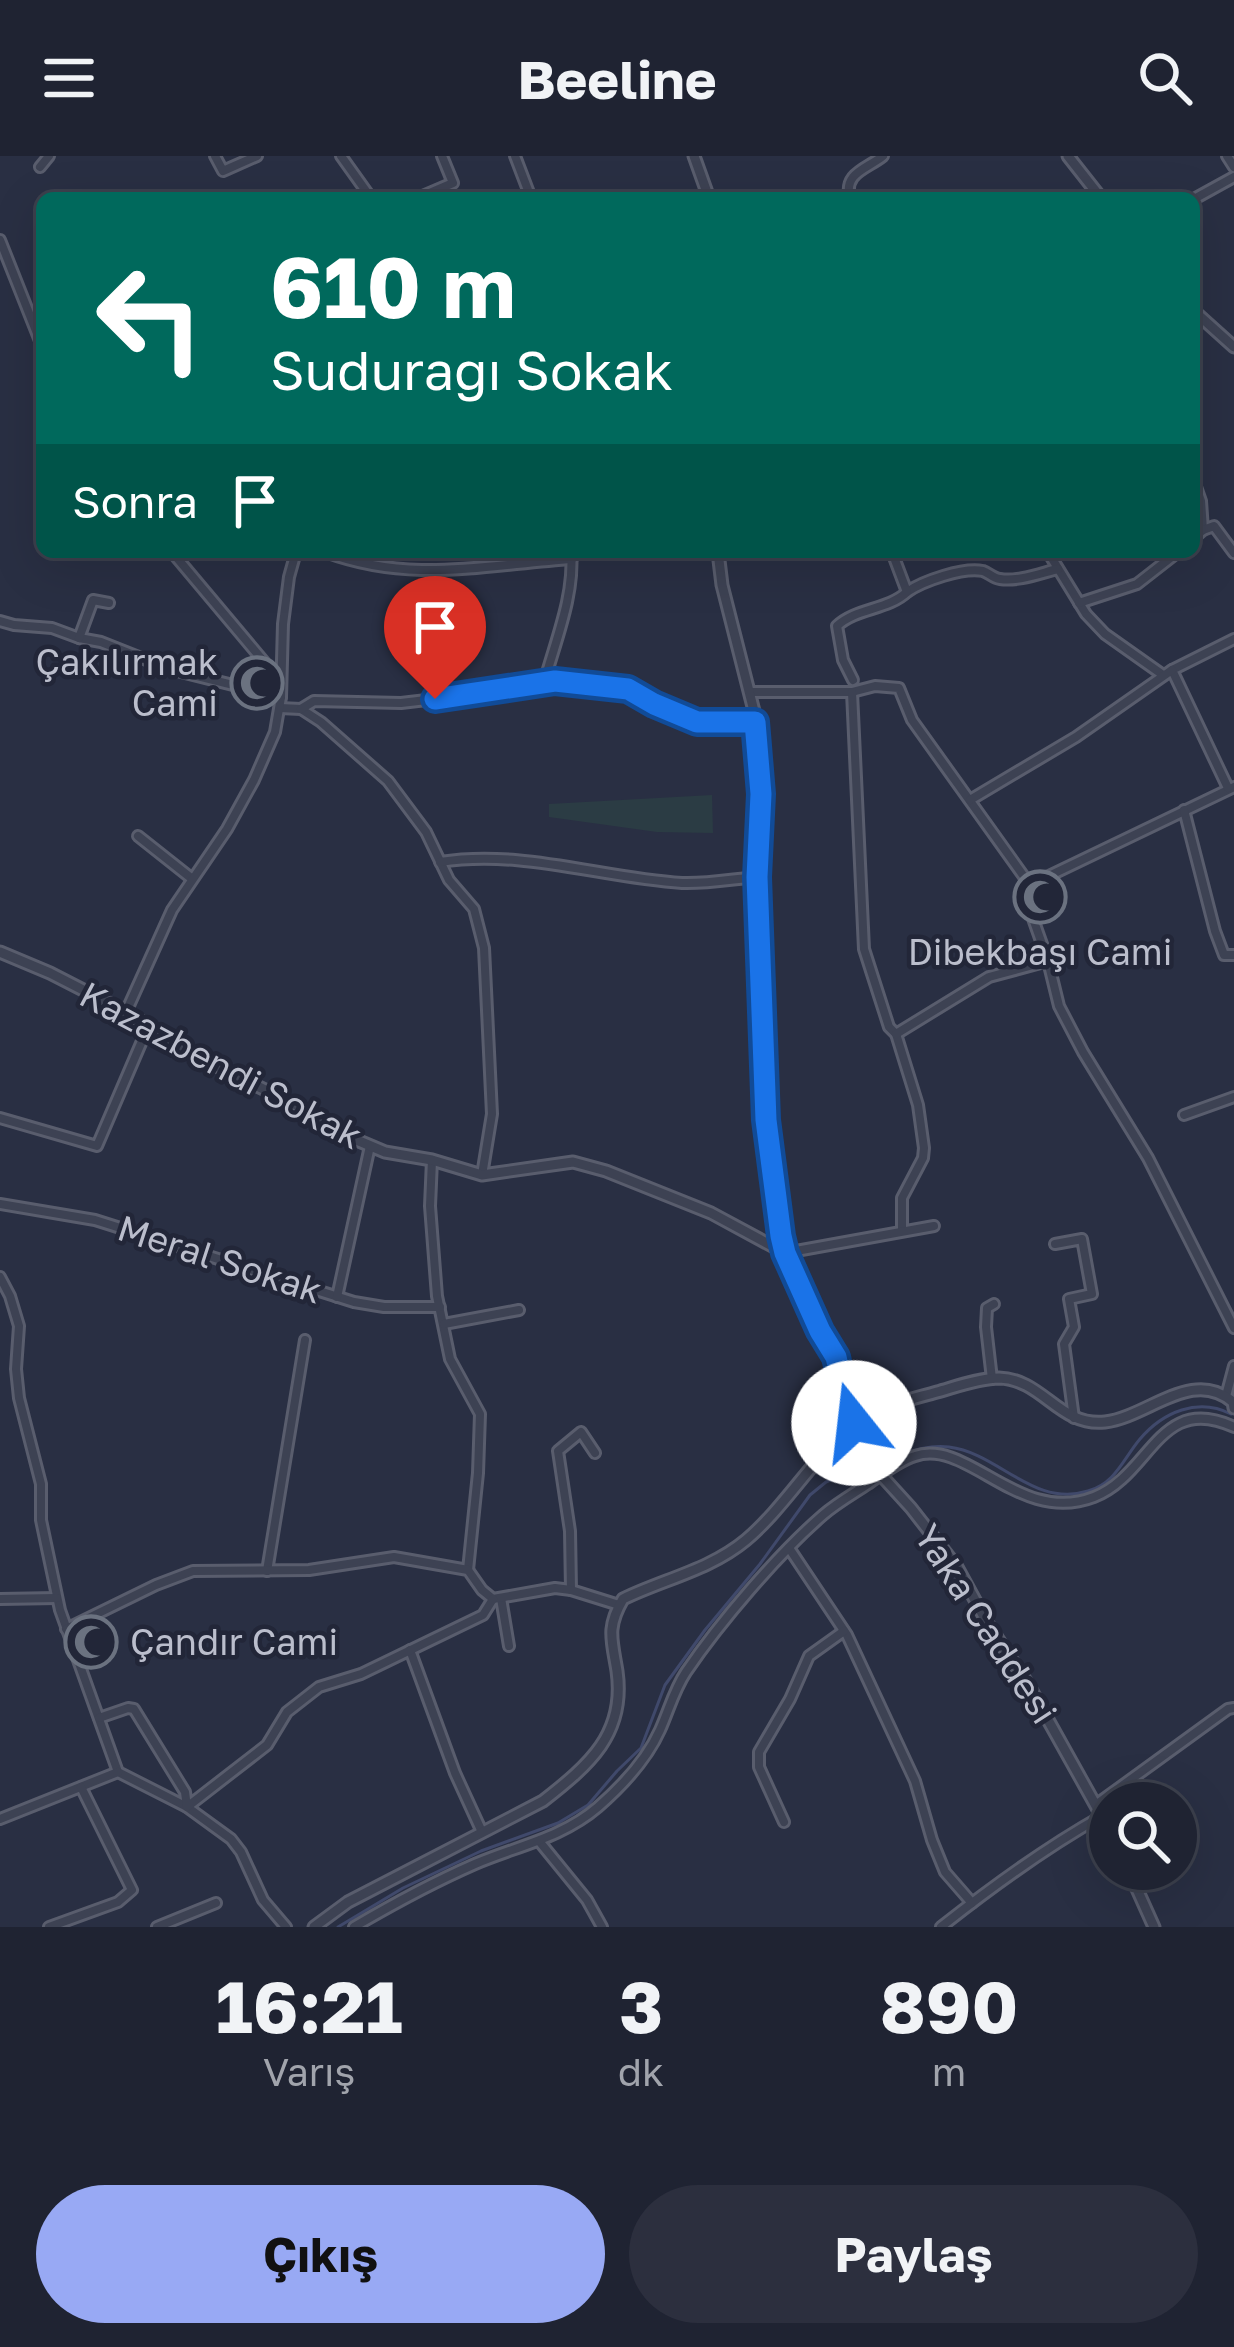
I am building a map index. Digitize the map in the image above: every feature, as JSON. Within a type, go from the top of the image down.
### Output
[{"type":"street","points":[[40,167],[49,156]]},
{"type":"street","points":[[215,156],[223,171],[257,156]]},
{"type":"street","points":[[341,156],[367,192]]},
{"type":"street","points":[[432,192],[453,183],[442,156]]},
{"type":"street","points":[[515,156],[529,192]]},
{"type":"street","points":[[694,156],[707,192]]},
{"type":"street","points":[[848,192],[850,180],[884,156]]},
{"type":"street","points":[[1068,156],[1097,192]]},
{"type":"street","points":[[1227,156],[1234,167]]},
{"type":"street","points":[[1200,196],[1234,176]]},
{"type":"street","points":[[0,240],[36,331]]},
{"type":"street","points":[[1200,316],[1234,347]]},
{"type":"street","points":[[1200,496],[1203,530]]},
{"type":"street","points":[[1200,533],[1214,526],[1234,553]]},
{"type":"street","points":[[177,558],[281,682]]},
{"type":"street","points":[[126,1012],[172,910],[227,829],[274,732],[294,558]]},
{"type":"street","points":[[341,558],[409,572],[551,558]]},
{"type":"street","points":[[544,683],[567,596],[571,558]]},
{"type":"street","name":"Yaka Caddesi","points":[[719,558],[755,722],[761,794],[757,877],[766,1120],[785,1253],[836,1357],[847,1406],[881,1475],[957,1567],[1089,1790]]},
{"type":"street","points":[[894,558],[907,592]]},
{"type":"street","points":[[1052,558],[1105,634],[1168,673],[1231,788],[1030,885],[1025,896],[1059,1006],[1148,1158],[1234,1328]]},
{"type":"street","points":[[1079,603],[1137,584],[1170,558]]},
{"type":"street","points":[[853,680],[843,659],[839,621],[901,599],[933,579],[985,571],[996,580],[1017,579],[1058,569]]},
{"type":"street","points":[[79,638],[93,600],[109,604]]},
{"type":"street","points":[[0,621],[52,628],[101,642],[170,669],[301,709],[388,781],[426,832],[448,880],[474,909],[484,948],[492,1114],[482,1175]]},
{"type":"street","points":[[970,800],[1076,737],[1168,673],[1234,639]]},
{"type":"street","points":[[301,709],[314,701],[401,703],[555,681],[628,689],[697,722],[755,722]]},
{"type":"street","points":[[750,692],[899,688],[912,720],[1030,885]]},
{"type":"street","points":[[852,692],[864,949],[918,1105],[924,1148],[902,1198],[902,1230]]},
{"type":"street","points":[[1184,809],[1215,931],[1224,955],[1234,956]]},
{"type":"street","points":[[138,836],[191,878]]},
{"type":"street","points":[[440,862],[465,858],[544,862],[685,883],[757,877]]},
{"type":"street","name":"Kazazbendi Sokak","points":[[0,952],[126,1012],[208,1062],[385,1152],[482,1175],[573,1162],[711,1213],[785,1253]]},
{"type":"street","points":[[896,1034],[989,977],[1048,961]]},
{"type":"street","points":[[0,1118],[97,1146],[148,1027]]},
{"type":"street","points":[[1184,1114],[1234,1097]]},
{"type":"street","points":[[337,1297],[370,1146]]},
{"type":"street","points":[[432,1160],[430,1206],[450,1359],[480,1414],[468,1570],[482,1590],[497,1598],[555,1588],[619,1605]]},
{"type":"street","name":"Meral Sokak","points":[[0,1204],[95,1220],[337,1297],[384,1307],[440,1306]]},
{"type":"street","points":[[785,1253],[934,1226]]},
{"type":"street","points":[[1055,1244],[1082,1239],[1092,1294],[1070,1299],[1074,1327],[1064,1344],[1074,1419]]},
{"type":"street","points":[[0,1277],[19,1326],[19,1398],[41,1484],[41,1520],[57,1598],[118,1772],[188,1807],[231,1839],[263,1900],[286,1927]]},
{"type":"street","points":[[992,1379],[986,1328],[987,1308],[994,1304]]},
{"type":"street","points":[[444,1324],[519,1310]]},
{"type":"street","points":[[267,1571],[305,1340]]},
{"type":"street","points":[[1226,1396],[1234,1366]]},
{"type":"street","points":[[314,1927],[348,1902],[543,1801],[569,1780],[606,1738],[616,1719],[619,1700],[610,1633],[623,1599],[719,1560],[749,1537],[854,1423],[892,1405],[992,1379],[1024,1383],[1074,1419],[1093,1423],[1116,1421],[1196,1389],[1226,1396],[1234,1408]]},
{"type":"street","points":[[354,1927],[478,1863],[570,1827],[596,1809],[641,1761],[685,1673],[789,1548],[825,1513],[881,1475],[915,1456],[935,1453],[1044,1502],[1071,1502],[1115,1486],[1174,1424],[1204,1416],[1234,1427]]},
{"type":"street","points":[[571,1590],[570,1531],[558,1451],[581,1432],[596,1453]]},
{"type":"street","points":[[789,1548],[844,1631],[915,1781],[945,1873],[972,1903]]},
{"type":"street","points":[[66,1629],[193,1571],[309,1570],[394,1557],[468,1570]]},
{"type":"street","points":[[0,1599],[57,1598]]},
{"type":"street","points":[[497,1598],[508,1646]]},
{"type":"street","points":[[188,1807],[268,1744],[287,1712],[320,1687],[361,1674],[483,1615],[497,1598]]},
{"type":"street","points":[[784,1822],[759,1767],[759,1752],[809,1656],[844,1631]]},
{"type":"street","points":[[410,1650],[482,1832]]},
{"type":"street","points":[[1127,1782],[1234,1708]]},
{"type":"street","points":[[99,1718],[134,1709],[185,1792],[188,1807]]},
{"type":"street","points":[[0,1819],[118,1772]]},
{"type":"street","points":[[49,1927],[118,1902],[131,1891],[81,1787]]},
{"type":"street","points":[[941,1927],[1089,1823]]},
{"type":"street","points":[[539,1841],[602,1927]]},
{"type":"street","points":[[1138,1890],[1154,1927]]},
{"type":"street","points":[[157,1927],[216,1903]]},
{"type":"shaded area","points":[[712,795],[713,833],[657,832],[549,817],[549,804]]},
{"type":"waterway","points":[[886,1460],[925,1448],[949,1447],[967,1451],[1033,1486],[1068,1494],[1106,1482],[1140,1439],[1170,1415],[1194,1407],[1231,1414]]},
{"type":"waterway","points":[[338,1927],[403,1888],[481,1851],[558,1823],[588,1805],[641,1748],[665,1685],[810,1495],[826,1482],[864,1466]]},
{"type":"place","name":"Çakılırmak Cami","points":[[257,683]]},
{"type":"place","name":"Dibekbaşı Cami","points":[[1040,897]]},
{"type":"place","name":"Çandır Cami","points":[[91,1642]]},
{"type":"route","points":[[435,699],[555,681],[628,689],[697,722],[755,722],[761,794],[757,877],[766,1120],[781,1236],[820,1331],[836,1357],[854,1423]]}]
